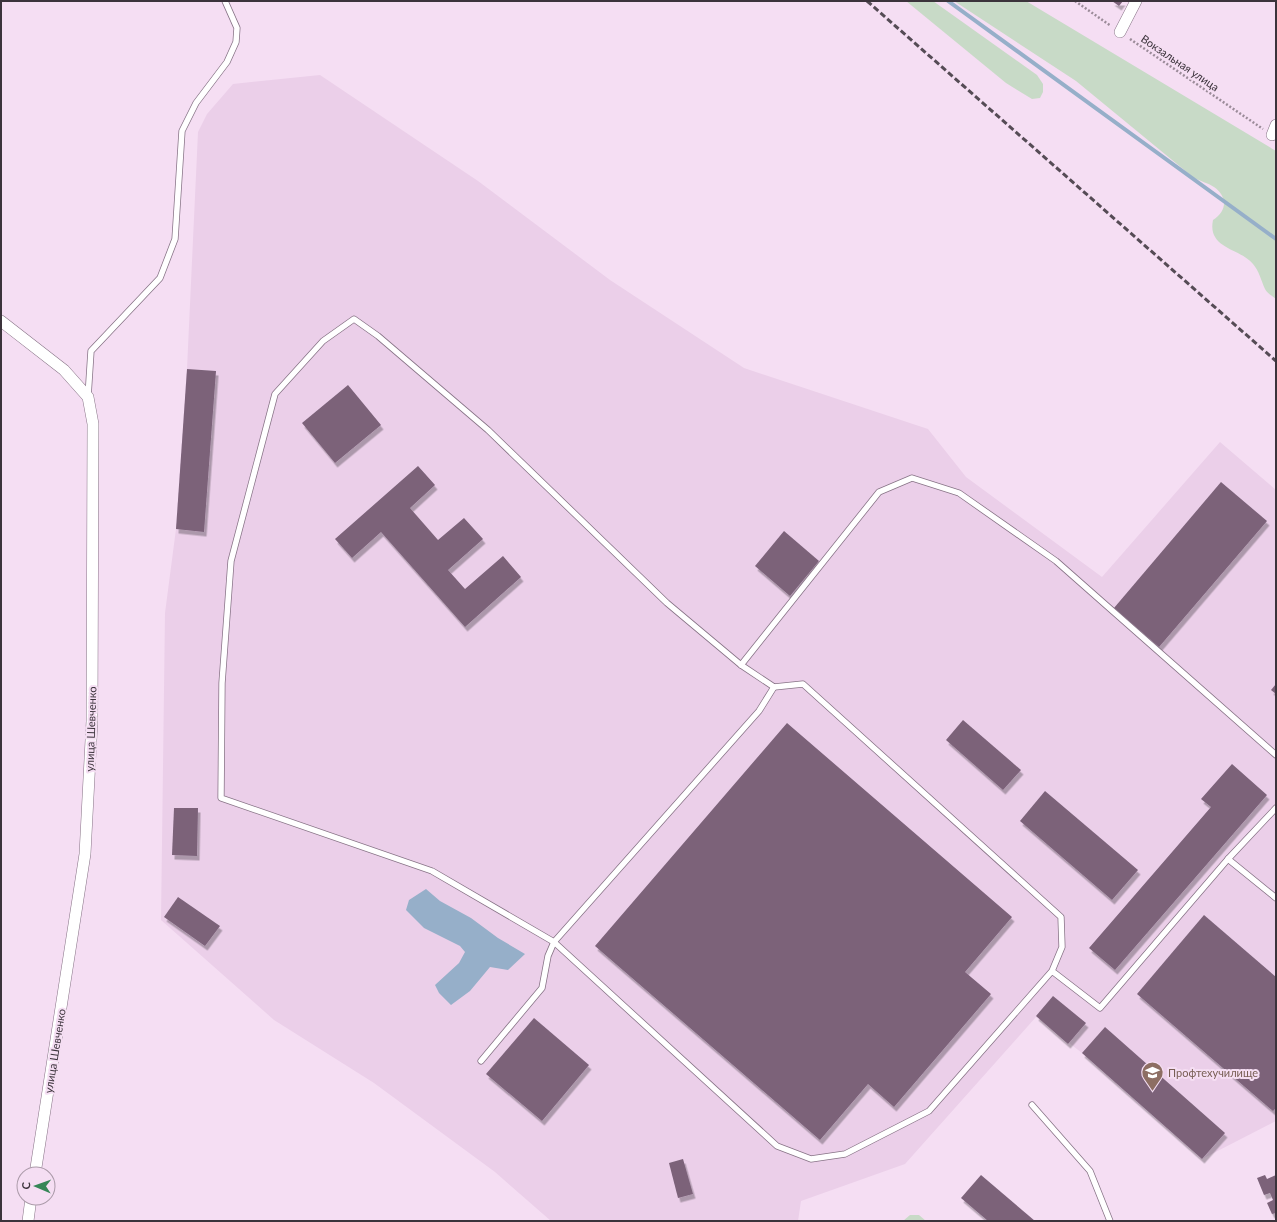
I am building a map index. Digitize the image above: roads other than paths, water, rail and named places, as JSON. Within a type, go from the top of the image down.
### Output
[{"type":"street","points":[[1120,32],[1136,1]]},
{"type":"street","name":"улица Шевченко","points":[[1,322],[64,370],[88,397],[94,424],[92,721],[85,854],[36,1166]]},
{"type":"street","points":[[28,1221],[31,1206]]},
{"type":"lane","points":[[88,397],[91,351],[160,278],[175,239],[182,131],[196,103],[227,62],[236,42],[237,28],[225,1]]},
{"type":"lane","points":[[354,319],[378,336],[488,430],[666,603],[741,665],[774,687],[803,684],[1061,917],[1062,947],[1052,971],[929,1111],[845,1154],[811,1159],[777,1146],[554,942],[432,871],[221,798],[222,683],[231,561],[275,394],[322,341],[354,319]]},
{"type":"lane","points":[[741,665],[879,492],[912,478],[959,494],[1056,561],[1276,756]]},
{"type":"lane","points":[[481,1061],[542,988],[548,956],[554,942],[759,711],[774,687]]},
{"type":"lane","points":[[1052,971],[1100,1008],[1228,859],[1274,816],[1276,808]]},
{"type":"lane","points":[[1228,859],[1276,898]]},
{"type":"lane","points":[[1032,1105],[1090,1171],[1110,1221]]},
{"type":"water","points":[[426,889],[440,901],[471,918],[498,938],[525,954],[508,970],[490,967],[470,991],[451,1005],[439,993],[435,985],[459,963],[465,952],[460,946],[424,928],[406,910],[409,900]]},
{"type":"waterway","points":[[948,1],[1276,239]]},
{"type":"railway","points":[[867,1],[1276,361]]},
{"type":"place","name":"Профтехучилище","points":[[1153,1092]]}]
